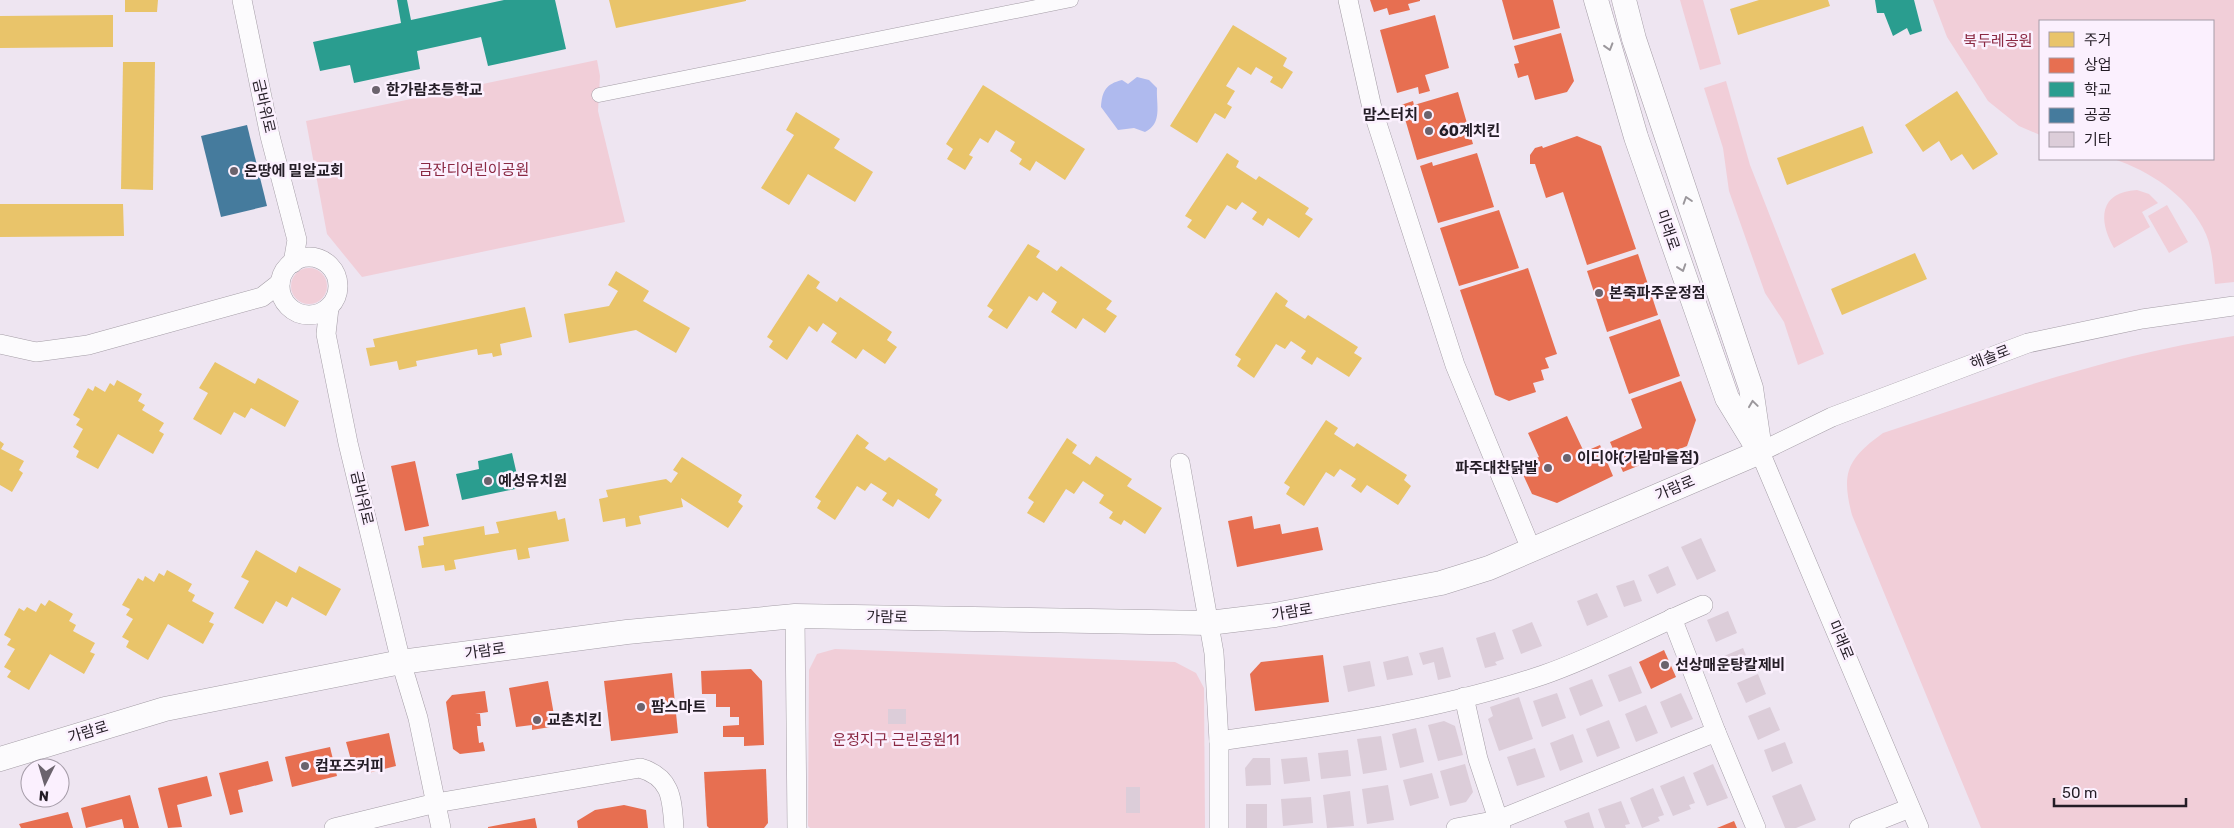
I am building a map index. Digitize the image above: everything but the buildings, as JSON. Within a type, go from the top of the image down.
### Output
[{"type":"street","name":"금바위로","points":[[242,0],[270,136],[296,240]]},
{"type":"street","points":[[599,95],[1070,0]]},
{"type":"street","points":[[1348,0],[1372,108],[1455,365],[1531,549]]},
{"type":"street","name":"미래로","points":[[1596,0],[1636,137],[1727,398],[1760,452],[1919,828]]},
{"type":"street","name":"미래로","points":[[1624,0],[1634,39],[1751,388],[1760,452]]},
{"type":"street","points":[[296,240],[315,258],[328,264],[338,281],[338,291],[335,300],[329,308],[321,313],[308,315],[294,312],[284,302],[280,289],[284,271],[299,259],[315,258]]},
{"type":"street","points":[[293,263],[296,240]]},
{"type":"street","points":[[0,344],[36,352],[88,345],[262,297],[280,283]]},
{"type":"street","points":[[262,297],[284,302]]},
{"type":"street","name":"해솔로","points":[[1760,452],[1832,417],[2028,343],[2142,320],[2234,306]]},
{"type":"street","points":[[326,334],[329,308]]},
{"type":"street","points":[[308,315],[326,334]]},
{"type":"street","name":"금바위로","points":[[326,334],[348,443],[401,662],[418,718],[441,828]]},
{"type":"street","name":"가람로","points":[[0,759],[165,710],[401,662],[627,632],[795,616],[1209,623],[1275,615],[1441,583],[1489,568],[1760,452]]},
{"type":"street","points":[[1180,463],[1214,654],[1219,741],[1218,828]]},
{"type":"street","points":[[1219,741],[1388,714],[1464,698],[1542,675],[1605,650],[1703,605]]},
{"type":"street","points":[[795,616],[797,828]]},
{"type":"street","points":[[1672,618],[1756,828]]},
{"type":"street","points":[[1464,698],[1478,759],[1500,824]]},
{"type":"street","points":[[1456,828],[1500,824],[1716,732]]},
{"type":"street","points":[[334,828],[436,803],[640,768],[650,771],[665,783],[671,797],[674,828]]},
{"type":"street","points":[[1859,828],[1910,808]]},
{"type":"green space","points":[[1680,0],[1703,0],[1721,64],[1700,70]]},
{"type":"green space","name":"북두레공원","points":[[1933,0],[2234,0],[2234,282],[2215,284],[2212,255],[2206,234],[2195,216],[2176,194],[2153,177],[2117,160],[2214,160],[2214,20],[2039,20],[2039,135],[2019,126],[1988,101],[1947,37]]},
{"type":"green space","name":"금잔디어린이공원","points":[[597,60],[600,76],[598,111],[625,222],[362,277],[327,234],[306,121]]},
{"type":"green space","points":[[1726,81],[1750,165],[1824,354],[1798,365],[1784,322],[1765,293],[1729,191],[1723,148],[1704,88]]},
{"type":"green space","points":[[2137,190],[2149,194],[2158,203],[2142,212],[2150,227],[2114,248],[2106,227],[2105,209],[2115,196]]},
{"type":"green space","points":[[2167,205],[2188,242],[2169,253],[2148,216]]},
{"type":"green space","points":[[309,268],[322,273],[327,286],[322,299],[309,304],[296,299],[291,286],[296,273]]},
{"type":"green space","points":[[2234,336],[2234,828],[1981,828],[1852,515],[1847,477],[1854,459],[1883,433],[2013,390],[2144,353]]},
{"type":"green space","name":"운정지구 근린공원11","points":[[835,649],[1175,662],[1196,673],[1204,688],[1205,828],[810,828],[808,826],[809,670],[817,654]]},
{"type":"water","points":[[1137,77],[1149,80],[1157,88],[1158,107],[1156,119],[1151,128],[1145,132],[1134,128],[1118,130],[1101,107],[1102,97],[1106,89],[1112,84],[1122,80],[1128,84]]},
{"type":"place","name":"한가람초등학교","points":[[376,90]]},
{"type":"place","name":"맘스터치","points":[[1428,115]]},
{"type":"place","name":"60계치킨","points":[[1429,131]]},
{"type":"place","name":"온땅에 밀알교회","points":[[234,171]]},
{"type":"place","name":"본죽파주운정점","points":[[1599,293]]},
{"type":"place","name":"이디야(가람마을점)","points":[[1567,458]]},
{"type":"place","name":"파주대찬닭발","points":[[1548,468]]},
{"type":"place","name":"예성유치원","points":[[488,481]]},
{"type":"place","name":"선상매운탕칼제비","points":[[1665,665]]},
{"type":"place","name":"팜스마트","points":[[641,707]]},
{"type":"place","name":"교촌치킨","points":[[537,720]]},
{"type":"place","name":"컴포즈커피","points":[[305,766]]}]
